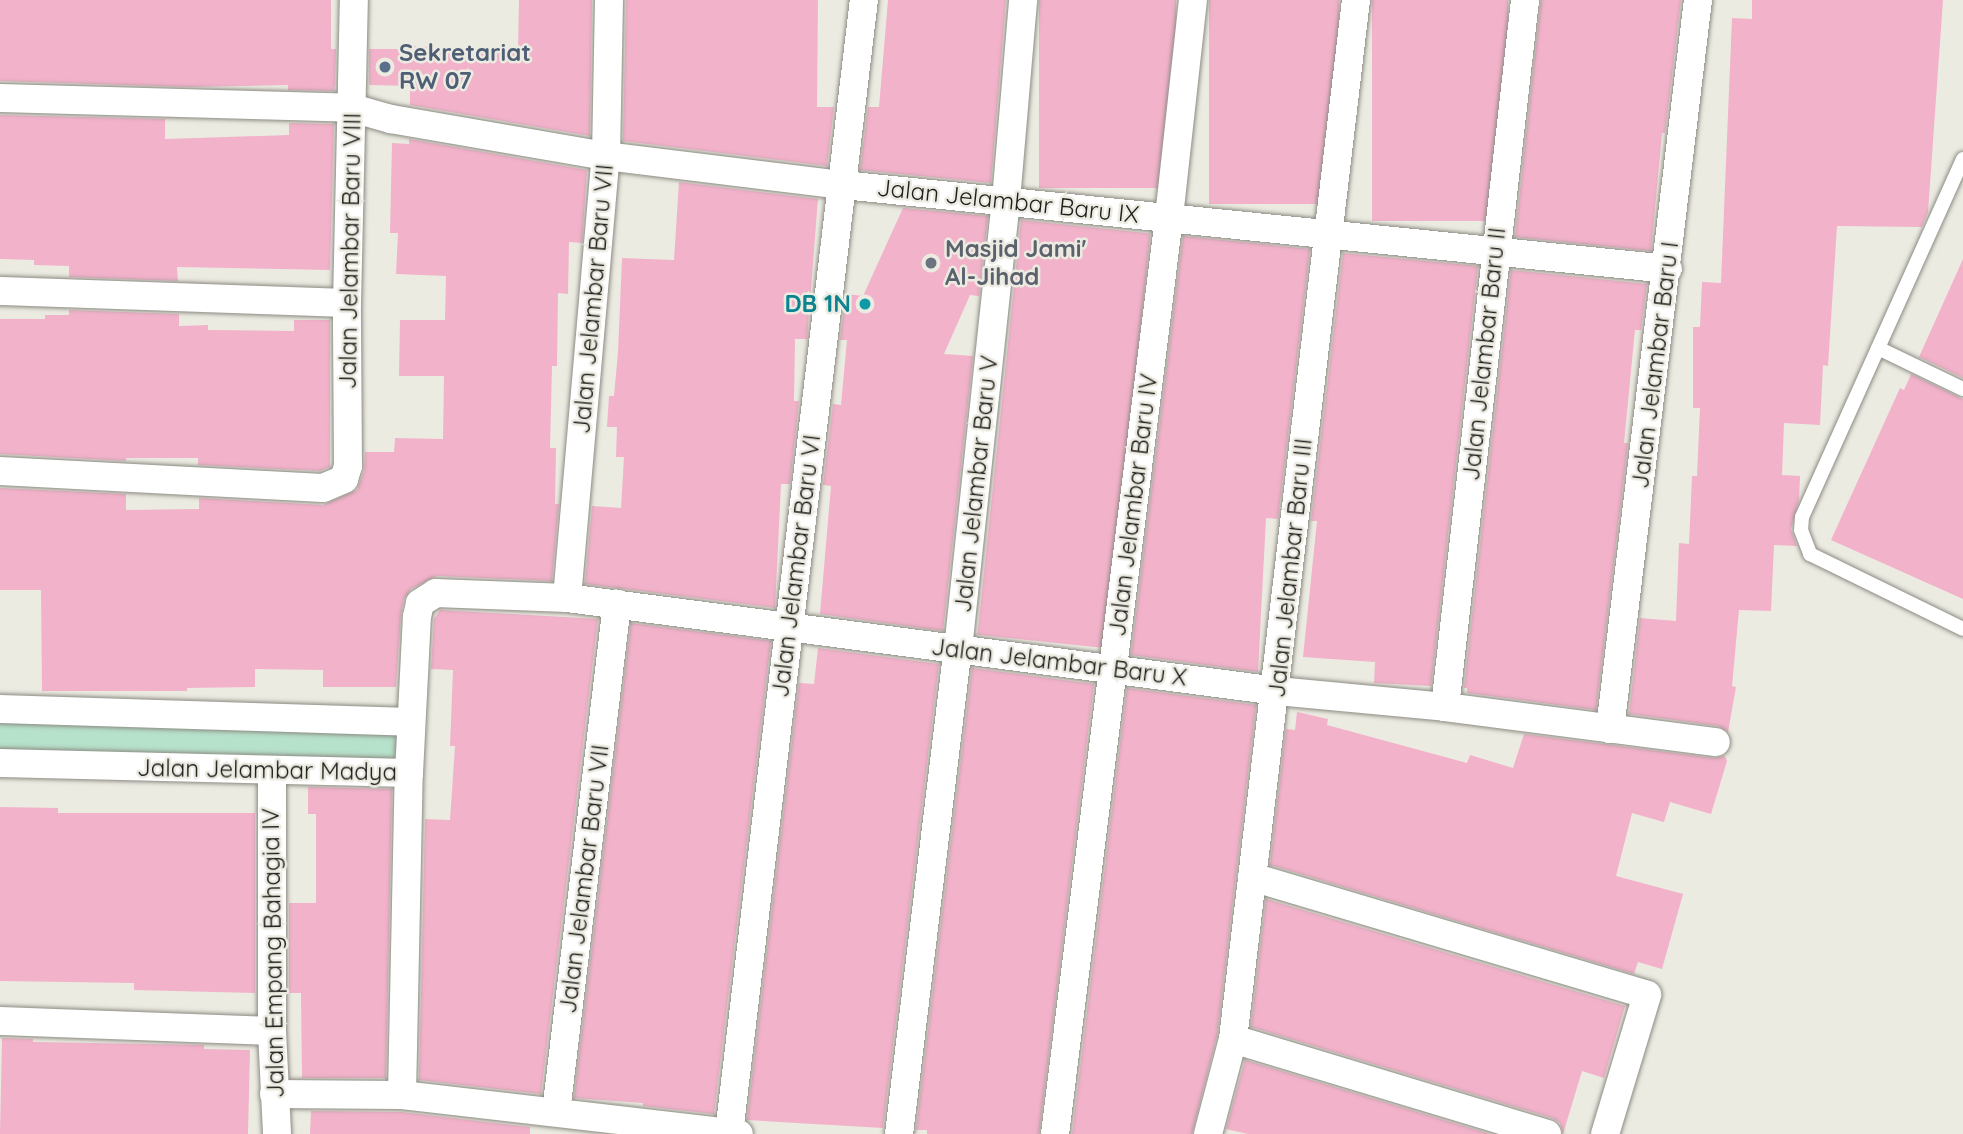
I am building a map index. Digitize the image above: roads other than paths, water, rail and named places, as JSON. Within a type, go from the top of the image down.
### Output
[{"type":"street","name":"Jalan Jelambar Baru VIII","points":[[0,471],[323,488],[344,479],[348,466],[347,303],[354,0]]},
{"type":"street","name":"Jalan Jelambar Baru VII","points":[[567,598],[606,156],[609,0]]},
{"type":"street","name":"Jalan Jelambar Baru VI","points":[[734,1133],[788,626],[864,0]]},
{"type":"street","name":"Jalan Jelambar Baru V","points":[[899,1134],[958,649],[1006,200],[1023,0]]},
{"type":"street","name":"Jalan Jelambar Baru IV","points":[[1055,1134],[1169,217],[1192,0]]},
{"type":"street","name":"Jalan Jelambar Baru III","points":[[1209,1134],[1233,1038],[1277,691],[1356,0]]},
{"type":"street","name":"Jalan Jelambar Baru II","points":[[1445,707],[1525,0]]},
{"type":"street","name":"Jalan Jelambar Baru I","points":[[1610,729],[1668,269],[1698,0]]},
{"type":"street","name":"Jalan Jelambar Baru IX","points":[[0,97],[352,108],[391,119],[606,156],[843,185],[1169,217],[1495,254],[1668,269]]},
{"type":"street","points":[[0,290],[347,303]]},
{"type":"street","name":"Jalan Jelambar Baru X","points":[[410,722],[417,617],[420,603],[436,593],[567,598],[1277,691],[1445,707],[1716,742]]},
{"type":"street","name":"Jalan Jelambar Baru VII","points":[[556,1112],[617,604]]},
{"type":"street","name":"Jalan Jelambar Madya","points":[[0,709],[410,722],[409,773],[272,772],[0,763]]},
{"type":"street","name":"Jalan Empang Bahagia IV","points":[[272,772],[272,1031],[277,1134]]},
{"type":"street","points":[[402,1095],[409,773]]},
{"type":"street","points":[[1252,877],[1647,995],[1605,1134]]},
{"type":"street","points":[[0,1021],[272,1031]]},
{"type":"street","points":[[1233,1038],[1547,1134]]},
{"type":"street","points":[[274,1094],[402,1095],[734,1133]]},
{"type":"lane","points":[[1962,162],[1802,517],[1803,542],[1810,554],[1963,629]]},
{"type":"lane","points":[[1878,348],[1963,389]]},
{"type":"place","name":"Sekretariat RW 07","points":[[385,67]]},
{"type":"place","name":"Masjid Jami' Al-Jihad","points":[[931,263]]},
{"type":"place","name":"DB 1N","points":[[865,304]]}]
